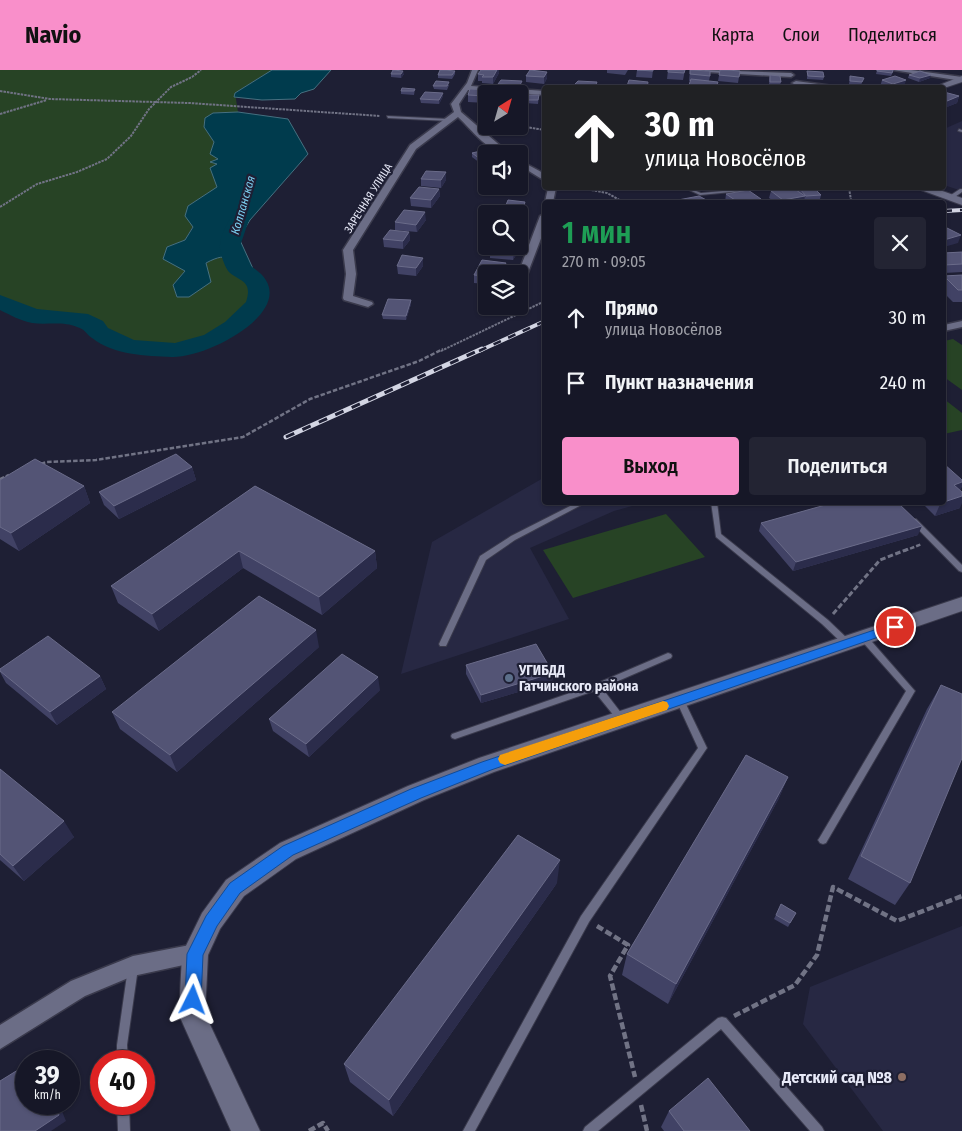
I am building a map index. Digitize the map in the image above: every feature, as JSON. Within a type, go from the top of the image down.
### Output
[{"type":"street","points":[[475,70],[455,104],[458,113],[493,145]]},
{"type":"street","points":[[707,70],[791,73],[797,85]]},
{"type":"street","points":[[896,70],[962,79]]},
{"type":"street","points":[[945,85],[962,79]]},
{"type":"street","points":[[466,88],[542,93]]},
{"type":"street","name":"ЗАРЕЧНАЯ УЛИЦА","points":[[368,304],[348,298],[352,274],[348,250],[413,147],[458,113]]},
{"type":"street","points":[[528,168],[542,176]]},
{"type":"street","points":[[930,190],[962,202]]},
{"type":"street","points":[[526,265],[542,224]]},
{"type":"street","points":[[946,328],[962,324]]},
{"type":"street","points":[[246,1131],[192,1016],[195,954],[211,921],[235,888],[288,851],[416,793],[486,766],[962,604]]},
{"type":"street","points":[[0,1038],[78,988],[133,966],[195,954]]},
{"type":"lane","points":[[388,117],[449,120]]},
{"type":"lane","points":[[691,190],[700,194],[742,190]]},
{"type":"lane","points":[[950,198],[962,190]]},
{"type":"lane","points":[[443,644],[483,558],[513,538],[578,505]]},
{"type":"lane","points":[[714,505],[718,535],[825,622],[855,640],[911,691],[824,840]]},
{"type":"lane","points":[[909,516],[962,569]]},
{"type":"lane","points":[[455,736],[596,687],[668,656]]},
{"type":"lane","points":[[596,687],[622,720]]},
{"type":"lane","points":[[469,1131],[585,918],[704,748],[680,700]]},
{"type":"lane","points":[[122,1050],[133,966]]},
{"type":"lane","points":[[589,1131],[722,1022],[818,1131]]},
{"type":"lane","points":[[123,1115],[124,1131]]},
{"type":"path","points":[[0,207],[37,184],[77,172],[107,159],[131,136],[155,102],[171,87],[192,77],[201,70]]},
{"type":"path","points":[[0,91],[50,99],[193,103],[388,117]]},
{"type":"path","points":[[0,114],[50,99]]},
{"type":"path","points":[[528,129],[542,130]]},
{"type":"path","points":[[591,190],[607,193],[619,200]]},
{"type":"path","points":[[37,465],[46,462],[96,460],[244,437],[310,399],[419,361],[542,302]]},
{"type":"path","points":[[0,478],[9,475]]},
{"type":"path","points":[[825,622],[880,560],[932,541]]},
{"type":"path","points":[[722,1022],[795,985],[817,955],[833,887],[897,921],[962,896]]},
{"type":"path","points":[[585,918],[628,945],[610,976],[647,1131]]},
{"type":"path","points":[[310,1131],[323,1122],[328,1131]]},
{"type":"shaded area","points":[[962,121],[962,191],[946,186],[946,128]]},
{"type":"shaded area","points":[[542,479],[542,505],[636,505],[614,511],[530,548],[569,619],[401,674],[432,542]]},
{"type":"shaded area","name":"Детский сад №8","points":[[962,926],[962,1131],[883,1131],[803,1024],[810,987]]},
{"type":"green space","points":[[0,70],[272,70],[235,93],[238,112],[213,113],[204,127],[214,142],[218,159],[211,162],[217,164],[217,188],[188,206],[193,226],[185,240],[167,247],[185,271],[173,285],[177,297],[189,297],[198,276],[208,262],[220,255],[227,256],[245,270],[256,284],[258,298],[251,311],[222,334],[205,342],[188,348],[155,350],[136,348],[118,343],[80,319],[71,317],[37,317],[0,302]]},
{"type":"green space","points":[[953,339],[962,345],[962,390],[946,378],[946,341]]},
{"type":"green space","points":[[946,401],[962,413],[962,430],[946,434]]},
{"type":"green space","points":[[666,514],[705,557],[573,598],[543,550]]},
{"type":"water","points":[[272,70],[331,70],[314,89],[301,93],[295,99],[262,100],[234,97],[235,93]]},
{"type":"water","points":[[238,112],[288,119],[308,154],[250,220],[239,238],[255,273],[252,276],[235,261],[226,257],[220,257],[206,263],[211,282],[189,297],[177,297],[173,285],[185,271],[163,259],[167,247],[185,240],[193,227],[185,216],[188,206],[217,187],[210,168],[217,164],[210,162],[218,159],[210,154],[214,142],[204,127],[205,118],[213,113]]},
{"type":"building","points":[[393,70],[403,71],[401,74],[391,74]]},
{"type":"building","points":[[440,70],[455,71],[452,75],[438,75]]},
{"type":"building","points":[[481,70],[497,70],[493,77],[482,77],[484,75],[478,74]]},
{"type":"building","points":[[530,70],[547,72],[544,77],[526,76]]},
{"type":"building","points":[[668,70],[685,70],[684,73],[668,72]]},
{"type":"building","points":[[690,70],[710,71],[710,76],[690,74]]},
{"type":"building","points":[[720,70],[740,71],[739,77],[719,75]]},
{"type":"building","points":[[877,70],[893,70],[892,73]]},
{"type":"building","points":[[807,71],[823,72],[824,77],[808,76]]},
{"type":"building","points":[[920,71],[931,75],[920,78],[909,75]]},
{"type":"building","points":[[770,75],[780,76],[781,82],[770,82]]},
{"type":"building","points":[[850,76],[864,78],[862,82],[850,81]]},
{"type":"building","points":[[895,76],[906,80],[893,84],[882,80]]},
{"type":"building","points":[[691,79],[718,82],[717,85],[689,85]]},
{"type":"building","points":[[501,80],[522,81],[520,85],[498,84]]},
{"type":"building","points":[[629,80],[648,82],[648,85],[627,85]]},
{"type":"building","points":[[436,81],[449,82],[447,86],[433,86]]},
{"type":"building","points":[[578,81],[597,82],[596,85],[574,85]]},
{"type":"building","points":[[402,88],[415,89],[414,91],[401,91]]},
{"type":"building","points":[[470,89],[478,89],[478,96],[468,95]]},
{"type":"building","points":[[425,92],[443,93],[439,100],[420,99]]},
{"type":"building","points":[[946,93],[959,96],[947,101]]},
{"type":"building","points":[[528,95],[539,95],[538,100],[528,100]]},
{"type":"building","points":[[478,152],[478,158],[472,153]]},
{"type":"building","points":[[426,171],[446,172],[441,180],[421,179]]},
{"type":"building","points":[[419,187],[439,189],[431,200],[410,198]]},
{"type":"building","points":[[748,190],[761,199],[735,200],[726,194]]},
{"type":"building","points":[[796,190],[805,196],[783,200],[771,191]]},
{"type":"building","points":[[801,190],[816,190],[821,195],[806,196]]},
{"type":"building","points":[[699,196],[706,200],[678,200]]},
{"type":"building","points":[[508,200],[525,202],[524,205],[506,205]]},
{"type":"building","points":[[404,210],[425,212],[416,225],[395,222]]},
{"type":"building","points":[[946,228],[947,228],[961,235],[946,239]]},
{"type":"building","points":[[390,230],[409,232],[403,241],[383,239]]},
{"type":"building","points":[[962,252],[962,264],[946,265],[946,253]]},
{"type":"building","points":[[402,255],[423,258],[416,268],[397,266]]},
{"type":"building","points":[[482,260],[506,263],[505,265],[479,265]]},
{"type":"building","points":[[478,268],[478,275],[474,275]]},
{"type":"building","points":[[962,275],[962,290],[958,290],[946,276]]},
{"type":"building","points":[[388,299],[411,300],[406,316],[382,315]]},
{"type":"building","points":[[176,454],[192,467],[114,506],[99,492]]},
{"type":"building","points":[[35,459],[84,486],[11,533],[0,527],[0,480]]},
{"type":"building","points":[[946,466],[962,480],[962,482],[954,485],[962,492],[962,496],[946,501]]},
{"type":"building","points":[[255,486],[375,551],[319,597],[239,551],[152,614],[111,586]]},
{"type":"building","points":[[825,505],[900,505],[922,526],[796,562],[761,523]]},
{"type":"building","points":[[259,596],[316,630],[170,755],[112,712]]},
{"type":"building","points":[[48,636],[100,676],[50,712],[0,671],[0,669]]},
{"type":"building","name":"УГИБДД Гатчинского района","points":[[536,644],[553,673],[481,695],[466,665]]},
{"type":"building","points":[[342,654],[378,677],[306,744],[269,719]]},
{"type":"building","points":[[941,685],[962,694],[962,758],[910,883],[861,856]]},
{"type":"building","points":[[746,755],[788,777],[676,984],[627,954]]},
{"type":"building","points":[[0,769],[64,821],[13,866],[0,854]]},
{"type":"building","points":[[518,835],[560,860],[389,1100],[344,1064]]},
{"type":"building","points":[[781,904],[796,913],[790,923],[776,915]]},
{"type":"building","points":[[15,1072],[15,1115],[59,1115],[35,1131],[0,1131],[0,1081]]},
{"type":"building","points":[[708,1078],[750,1131],[684,1131],[669,1111]]},
{"type":"waterway","name":"Колпанская","points":[[0,302],[33,316],[80,319],[95,326],[99,333],[129,347],[175,350],[195,346],[212,340],[233,327],[257,305],[259,298],[258,287],[252,276],[237,268],[230,246],[239,220]]},
{"type":"railway","points":[[946,211],[962,210]]},
{"type":"railway","points":[[479,351],[542,322]]},
{"type":"railway","points":[[286,437],[482,349]]},
{"type":"slow traffic","points":[[505,759],[663,706]]},
{"type":"place","name":"УГИБДД Гатчинского района","points":[[509,678]]},
{"type":"place","name":"Детский сад №8","points":[[902,1077]]},
{"type":"route","points":[[193,1000],[195,954],[211,921],[235,888],[288,851],[416,793],[486,766],[895,627]]}]
